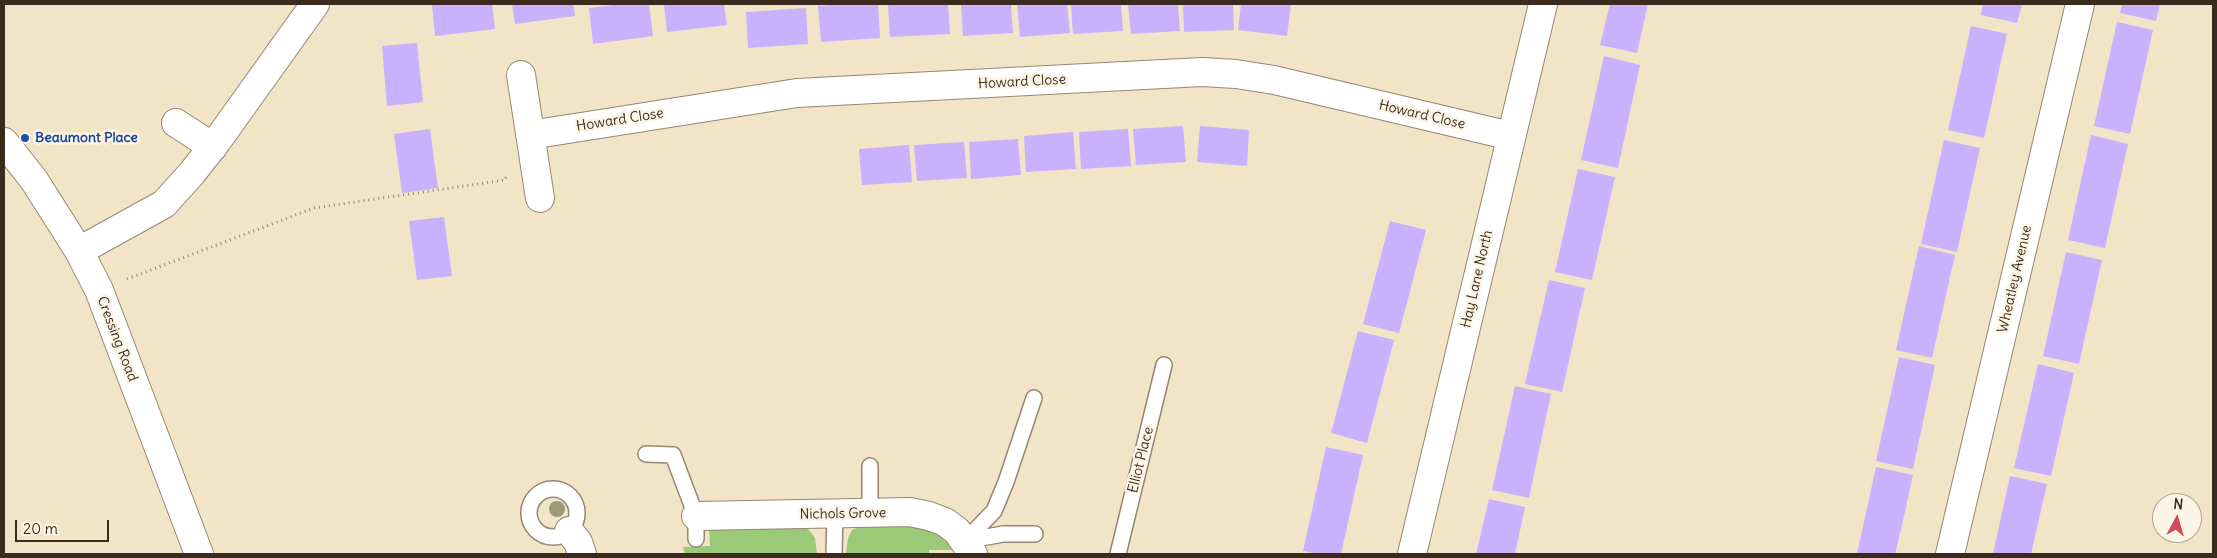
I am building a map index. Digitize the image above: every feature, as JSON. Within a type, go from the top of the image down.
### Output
[{"type":"street","points":[[79,251],[164,204],[212,147],[315,4]]},
{"type":"street","name":"Hay Lane North","points":[[1412,554],[1543,4]]},
{"type":"street","name":"Wheatley Avenue","points":[[1950,554],[2080,4]]},
{"type":"street","name":"Howard Close","points":[[530,135],[797,93],[1202,72],[1236,74],[1274,80],[1511,136]]},
{"type":"street","points":[[520,75],[540,198]]},
{"type":"street","points":[[176,123],[212,147]]},
{"type":"street","name":"Cressing Road","points":[[4,142],[34,180],[79,251],[99,290],[199,554]]},
{"type":"street","name":"Nichols Grove","points":[[696,528],[835,514],[910,512],[945,522],[957,532],[969,548]]},
{"type":"lane","name":"Elliot Place","points":[[1118,554],[1164,365]]},
{"type":"lane","points":[[969,548],[994,511],[1006,482],[1034,398]]},
{"type":"lane","points":[[646,454],[672,455],[696,528]]},
{"type":"lane","points":[[870,466],[870,513]]},
{"type":"lane","points":[[834,554],[835,514]]},
{"type":"lane","points":[[969,548],[1003,534],[1035,534]]},
{"type":"path","points":[[99,290],[314,208],[505,180],[530,135]]},
{"type":"green space","points":[[709,524],[800,526],[809,530],[815,538],[817,554],[685,554],[683,547],[710,546]]},
{"type":"green space","points":[[861,526],[921,526],[934,531],[945,539],[954,550],[929,550],[929,554],[846,554],[848,538],[852,530]]},
{"type":"building","points":[[432,4],[492,4],[495,29],[435,36]]},
{"type":"building","points":[[512,4],[573,4],[575,16],[515,24]]},
{"type":"building","points":[[622,4],[649,4],[653,36],[593,44],[589,8]]},
{"type":"building","points":[[664,4],[724,4],[727,25],[667,32]]},
{"type":"building","points":[[878,4],[880,38],[821,42],[818,6]]},
{"type":"building","points":[[888,4],[948,4],[950,34],[890,37]]},
{"type":"building","points":[[961,4],[1011,4],[1013,33],[963,36]]},
{"type":"building","points":[[1017,4],[1067,4],[1070,33],[1020,37]]},
{"type":"building","points":[[1071,4],[1121,4],[1123,31],[1073,34]]},
{"type":"building","points":[[1128,4],[1178,4],[1180,31],[1131,34]]},
{"type":"building","points":[[1183,4],[1233,4],[1234,30],[1184,32]]},
{"type":"building","points":[[1241,4],[1291,4],[1287,36],[1238,30]]},
{"type":"building","points":[[1610,4],[1648,4],[1637,53],[1600,45]]},
{"type":"building","points":[[1983,4],[2022,4],[2017,23],[1981,15]]},
{"type":"building","points":[[2122,4],[2160,4],[2156,21],[2120,13]]},
{"type":"building","points":[[806,8],[808,44],[748,48],[746,12]]},
{"type":"building","points":[[2117,22],[2153,30],[2130,134],[2094,126]]},
{"type":"building","points":[[1971,26],[2007,34],[1984,138],[1948,130]]},
{"type":"building","points":[[417,43],[423,102],[387,106],[382,46]]},
{"type":"building","points":[[1604,56],[1640,65],[1618,168],[1581,160]]},
{"type":"building","points":[[1183,126],[1186,162],[1136,165],[1133,129]]},
{"type":"building","points":[[1200,126],[1249,130],[1247,166],[1197,162]]},
{"type":"building","points":[[430,129],[438,188],[402,193],[394,134]]},
{"type":"building","points":[[1128,129],[1131,166],[1081,169],[1079,132]]},
{"type":"building","points":[[1073,132],[1076,169],[1026,172],[1024,136]]},
{"type":"building","points":[[2091,135],[2128,144],[2105,248],[2068,240]]},
{"type":"building","points":[[1018,139],[1021,175],[971,179],[969,142]]},
{"type":"building","points":[[1944,140],[1980,148],[1957,252],[1921,244]]},
{"type":"building","points":[[964,142],[967,178],[917,181],[914,145]]},
{"type":"building","points":[[909,145],[912,182],[862,185],[859,149]]},
{"type":"building","points":[[1578,169],[1615,177],[1592,280],[1555,272]]},
{"type":"building","points":[[444,217],[452,276],[417,280],[409,221]]},
{"type":"building","points":[[1390,221],[1426,230],[1399,333],[1363,324]]},
{"type":"building","points":[[1919,246],[1955,255],[1932,358],[1896,350]]},
{"type":"building","points":[[2066,252],[2102,260],[2079,364],[2043,356]]},
{"type":"building","points":[[1549,280],[1585,288],[1562,392],[1525,384]]},
{"type":"building","points":[[1358,331],[1394,340],[1367,443],[1331,433]]},
{"type":"building","points":[[1899,357],[1935,365],[1913,469],[1876,461]]},
{"type":"building","points":[[2038,364],[2074,373],[2051,476],[2014,468]]},
{"type":"building","points":[[1515,386],[1551,394],[1529,498],[1492,490]]},
{"type":"building","points":[[1326,447],[1363,455],[1341,554],[1320,554],[1303,551]]},
{"type":"building","points":[[1876,467],[1913,475],[1895,554],[1857,554]]},
{"type":"building","points":[[2010,476],[2047,484],[2031,554],[1993,554]]},
{"type":"building","points":[[1489,499],[1525,507],[1515,554],[1476,554]]},
{"type":"place","name":"Beaumont Place","points":[[25,138]]}]
